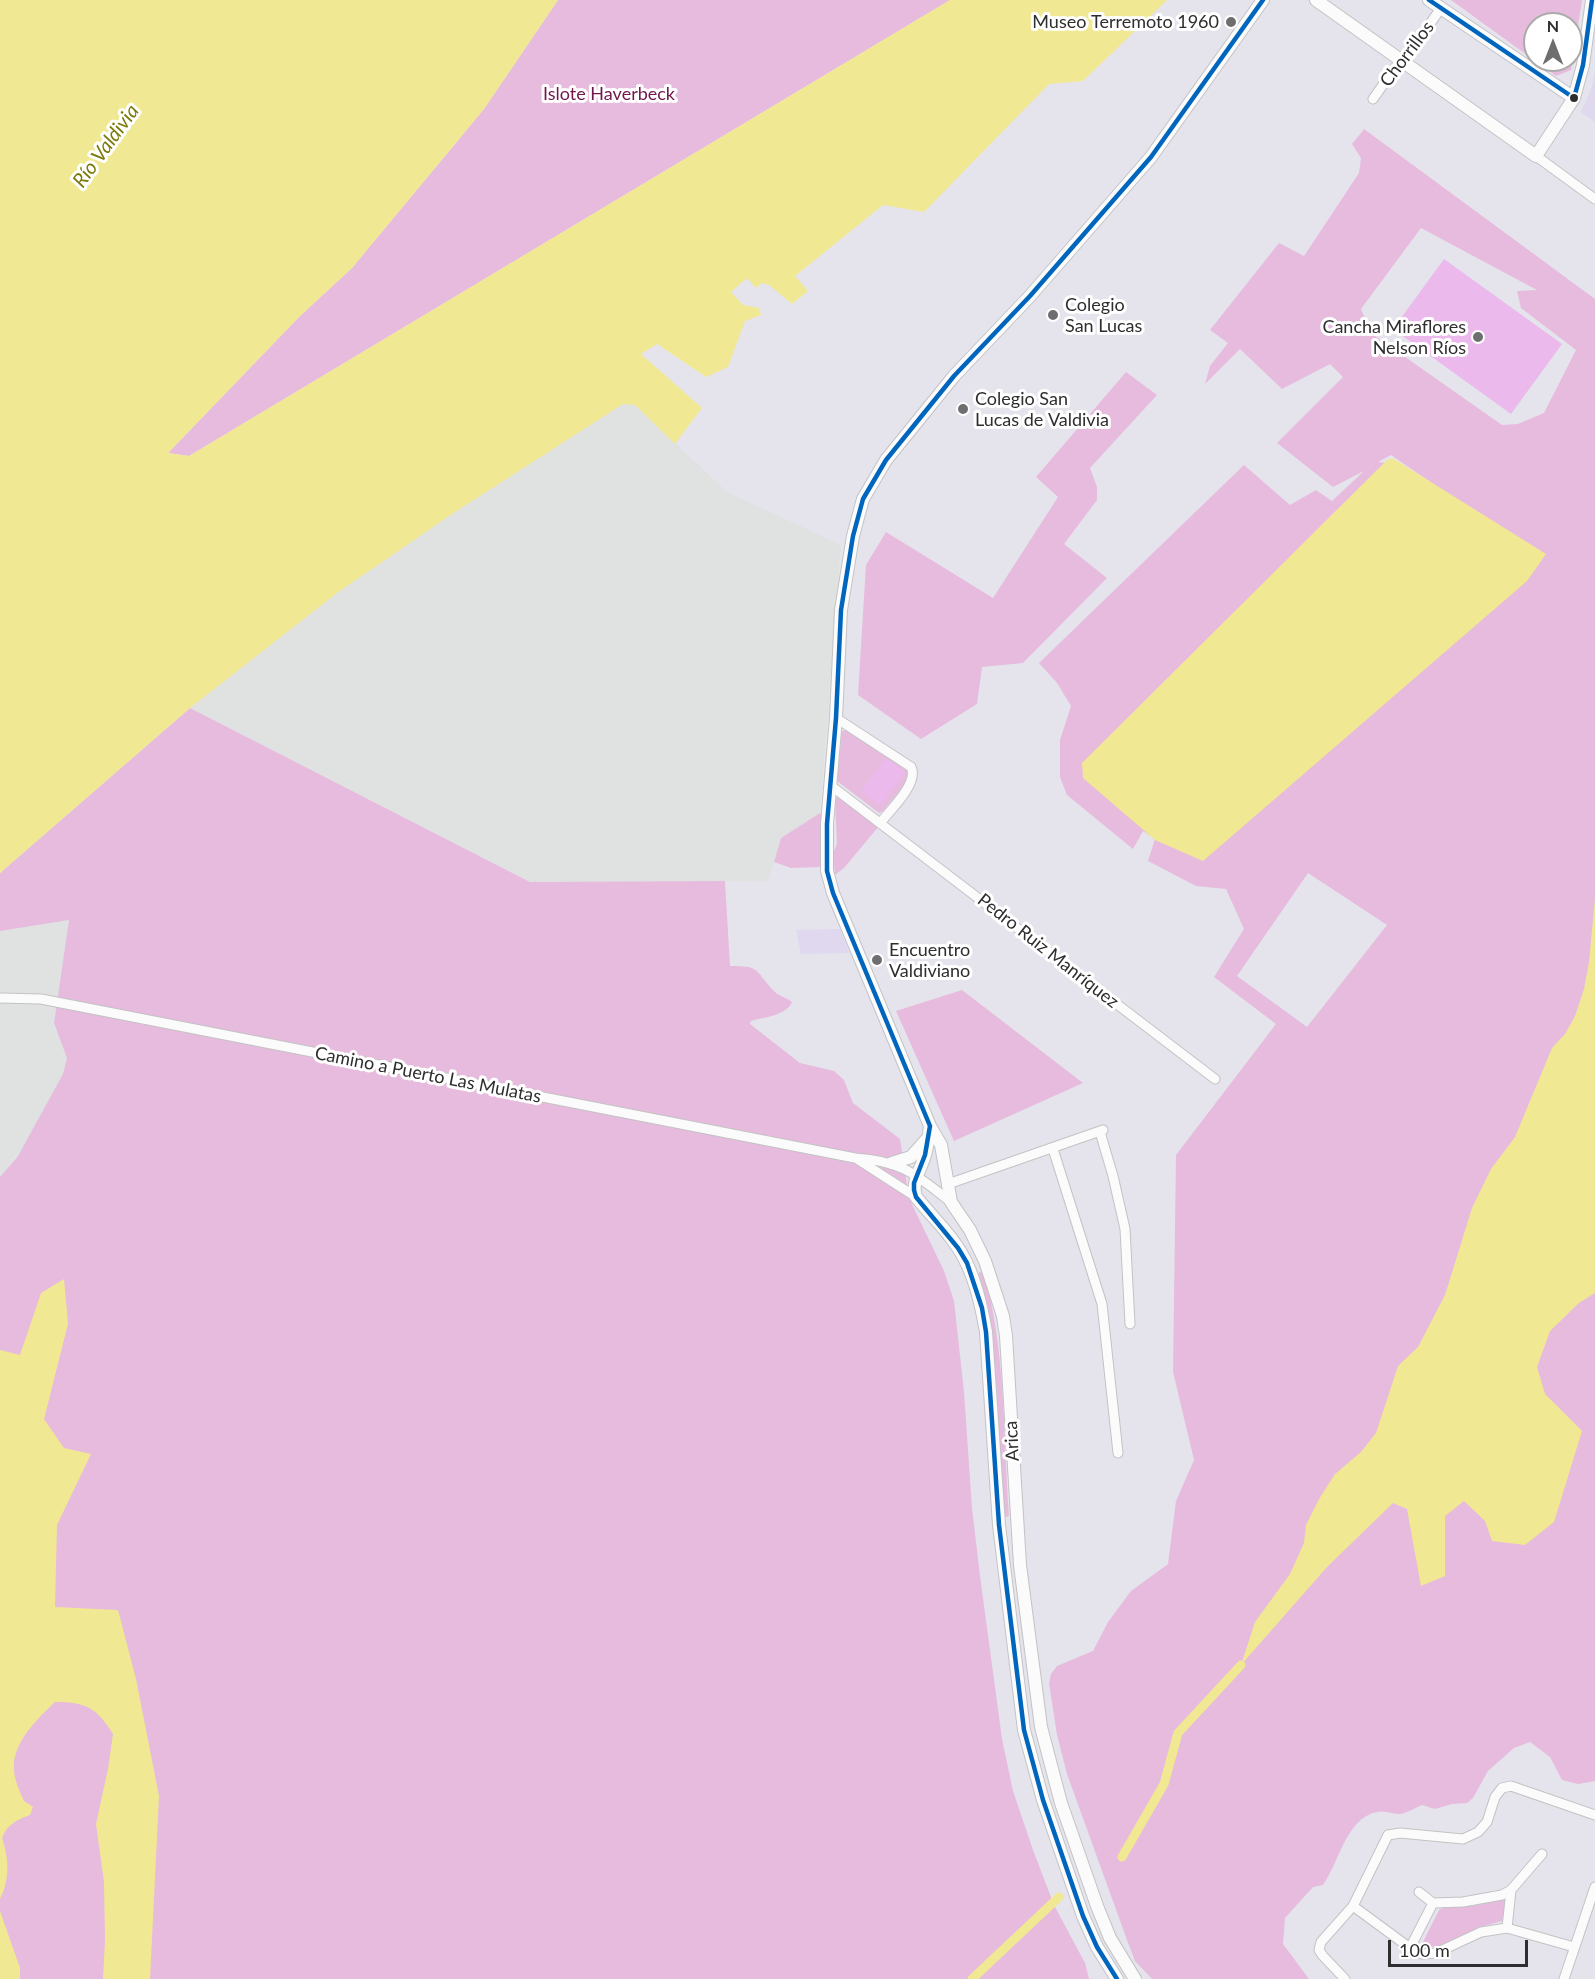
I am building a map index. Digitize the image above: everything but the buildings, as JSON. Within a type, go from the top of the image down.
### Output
[{"type":"main road","name":"Arica","points":[[1135,1979],[1110,1938],[1096,1906],[1052,1770],[1041,1727],[1020,1565],[1003,1316],[985,1261],[970,1230],[951,1202],[941,1146],[929,1130],[833,893],[827,872],[841,610],[853,536],[863,499],[885,460],[954,376],[1030,296],[1151,157],[1263,0]]},
{"type":"main road","points":[[1316,0],[1536,156],[1574,98],[1583,66],[1592,0]]},
{"type":"main road","points":[[1429,0],[1574,98]]},
{"type":"main road","points":[[892,1163],[911,1157],[922,1146],[929,1130]]},
{"type":"main road","points":[[916,1197],[914,1183],[925,1155],[929,1130]]},
{"type":"main road","name":"Arica","points":[[916,1197],[958,1248],[967,1263],[982,1308],[986,1332],[999,1525],[1024,1730],[1035,1772],[1083,1916],[1096,1947],[1117,1979]]},
{"type":"street","name":"Chorrillos","points":[[1373,99],[1397,65],[1404,61],[1441,8]]},
{"type":"street","points":[[1536,156],[1595,198]]},
{"type":"street","points":[[836,718],[913,771],[912,783],[881,822]]},
{"type":"street","name":"Pedro Ruiz Manríquez","points":[[830,785],[1215,1079]]},
{"type":"street","name":"Camino a Puerto Las Mulatas","points":[[0,998],[41,999],[855,1158],[892,1163],[917,1176],[951,1202]]},
{"type":"street","points":[[948,1184],[1103,1130],[1125,1229],[1130,1324]]},
{"type":"street","points":[[1053,1149],[1102,1304],[1118,1453]]},
{"type":"street","name":"Camino a Puerto Las Mulatas","points":[[855,1158],[916,1197]]},
{"type":"street","points":[[1345,1979],[1319,1950],[1321,1942],[1353,1906],[1388,1835],[1400,1833],[1463,1839],[1478,1832],[1487,1822],[1495,1797],[1502,1788],[1511,1786],[1595,1815]]},
{"type":"street","points":[[1419,1892],[1433,1903],[1463,1902],[1502,1895],[1511,1890],[1542,1854]]},
{"type":"street","points":[[1564,1979],[1595,1887]]},
{"type":"street","points":[[1507,1928],[1511,1890]]},
{"type":"street","points":[[1410,1948],[1433,1903]]},
{"type":"street","points":[[1353,1906],[1410,1948],[1422,1954],[1436,1953],[1481,1932],[1507,1928],[1574,1947]]},
{"type":"shaded area","points":[[1595,70],[1595,122],[1581,112],[1592,87]]},
{"type":"shaded area","name":"Cancha Miraflores Nelson Ríos","points":[[1444,259],[1562,344],[1511,414],[1393,329]]},
{"type":"shaded area","points":[[623,404],[635,405],[727,492],[841,545],[820,813],[781,838],[768,881],[531,882],[190,708],[337,593],[452,514]]},
{"type":"shaded area","points":[[886,758],[906,772],[880,806],[861,791]]},
{"type":"shaded area","points":[[69,920],[54,1023],[72,1071],[59,1101],[0,1177],[0,931]]},
{"type":"shaded area","points":[[840,929],[849,953],[801,954],[796,930]]},
{"type":"green space","name":"Islote Haverbeck","points":[[558,0],[950,0],[189,456],[168,453],[299,317],[352,268],[484,109]]},
{"type":"green space","points":[[1451,0],[1582,0],[1580,12],[1523,12],[1523,52]]},
{"type":"green space","points":[[1550,72],[1566,72],[1556,76]]},
{"type":"green space","points":[[1364,129],[1595,299],[1595,1781],[1578,1784],[1562,1780],[1550,1757],[1530,1742],[1514,1748],[1488,1771],[1473,1798],[1467,1803],[1435,1809],[1422,1805],[1400,1814],[1380,1812],[1366,1816],[1344,1842],[1323,1885],[1313,1887],[1285,1918],[1283,1944],[1309,1979],[1152,1979],[1135,1961],[1067,1774],[1057,1735],[1049,1683],[1051,1674],[1057,1666],[1093,1651],[1108,1622],[1131,1591],[1168,1564],[1176,1501],[1194,1460],[1173,1372],[1176,1155],[1276,1024],[1214,977],[1244,929],[1226,889],[1196,886],[1148,861],[1155,839],[1143,831],[1133,849],[1067,795],[1060,777],[1060,740],[1071,706],[1057,683],[1039,663],[1244,465],[1290,505],[1316,490],[1332,501],[1364,471],[1333,487],[1277,443],[1343,377],[1330,364],[1282,389],[1240,349],[1205,384],[1210,366],[1228,343],[1210,330],[1279,243],[1304,256],[1359,173],[1361,158],[1352,144]],"holes":[[[1421,228],[1537,290],[1517,291],[1521,308],[1576,350],[1544,413],[1518,424],[1502,425],[1371,333],[1361,309]],[[1391,455],[1442,490],[1389,463],[1378,462]],[[1308,873],[1387,925],[1307,1027],[1237,976]]]},
{"type":"green space","points":[[1126,372],[1157,395],[1090,468],[1097,487],[1097,500],[1064,544],[1107,578],[1023,663],[982,667],[977,704],[921,739],[858,695],[866,565],[886,532],[993,598],[1058,497],[1036,477]]},
{"type":"green space","points":[[190,708],[530,882],[725,881],[730,966],[756,970],[774,991],[792,1002],[780,1013],[751,1021],[750,1024],[800,1063],[834,1071],[844,1080],[853,1103],[900,1139],[909,1198],[944,1271],[954,1301],[964,1392],[972,1508],[1002,1739],[1013,1791],[1033,1850],[1054,1905],[1085,1963],[1089,1979],[0,1979],[0,1177],[18,1156],[63,1074],[67,1058],[54,1023],[69,920],[0,931],[0,873]]},
{"type":"green space","points":[[847,730],[908,770],[909,779],[879,813],[837,781],[842,731]]},
{"type":"green space","points":[[843,797],[879,826],[844,868],[835,875],[833,853],[837,844],[835,801],[836,798]]},
{"type":"green space","points":[[820,813],[822,816],[822,864],[819,867],[791,868],[774,862],[781,838]]},
{"type":"green space","points":[[962,990],[1083,1083],[954,1141],[896,1011]]},
{"type":"green space","points":[[981,1271],[984,1273],[991,1303],[1000,1363],[1009,1515],[1007,1517],[1004,1517],[977,1275]]},
{"type":"green space","points":[[1505,1898],[1508,1902],[1502,1921],[1480,1927],[1438,1947],[1424,1947],[1422,1944],[1439,1910],[1446,1906],[1473,1906]]},
{"type":"water","name":"Río Valdivia","points":[[0,0],[558,0],[484,109],[352,268],[299,317],[168,453],[189,456],[950,0],[1167,0],[1083,81],[1049,84],[924,212],[883,205],[795,276],[808,291],[792,304],[769,285],[762,283],[756,288],[747,278],[731,292],[743,305],[759,308],[761,315],[745,321],[728,367],[706,377],[657,344],[641,354],[702,408],[675,444],[635,405],[623,404],[452,514],[337,593],[190,708],[0,873]]},
{"type":"water","points":[[1388,459],[1394,459],[1546,554],[1527,581],[1203,861],[1155,840],[1083,778],[1082,763]]},
{"type":"water","points":[[1595,899],[1595,1293],[1579,1303],[1550,1331],[1537,1367],[1545,1394],[1582,1431],[1554,1522],[1525,1545],[1492,1541],[1485,1521],[1464,1501],[1445,1516],[1445,1576],[1421,1586],[1407,1509],[1393,1503],[1327,1567],[1241,1665],[1255,1622],[1290,1574],[1304,1543],[1306,1525],[1319,1499],[1335,1474],[1361,1452],[1376,1433],[1398,1366],[1418,1347],[1445,1295],[1472,1208],[1491,1169],[1515,1137],[1552,1048],[1565,1034],[1575,1016],[1584,989],[1589,962]]},
{"type":"water","points":[[64,1279],[68,1324],[44,1419],[64,1448],[91,1454],[57,1525],[55,1607],[118,1610],[136,1679],[159,1796],[150,1979],[103,1979],[104,1882],[96,1824],[113,1734],[102,1718],[90,1708],[75,1703],[55,1702],[27,1732],[17,1750],[14,1759],[16,1782],[24,1801],[33,1807],[30,1815],[10,1826],[2,1838],[7,1869],[6,1884],[0,1899],[0,1350],[20,1355],[41,1293]]},
{"type":"water","points":[[0,1911],[20,1968],[20,1979],[0,1979]]},
{"type":"waterway","points":[[1122,1857],[1164,1784],[1178,1733],[1241,1665]]},
{"type":"waterway","points":[[972,1979],[1059,1897]]},
{"type":"transit line","points":[[1117,1979],[1097,1947],[1083,1916],[1043,1800],[1024,1730],[999,1525],[986,1332],[982,1308],[967,1263],[958,1248],[916,1197],[914,1183],[925,1155],[930,1126],[833,893],[827,871],[827,824],[836,718],[841,610],[853,536],[863,499],[886,460],[954,376],[1030,296],[1151,157],[1263,0]]},
{"type":"transit line","points":[[1429,0],[1574,98],[1583,65],[1592,0]]},
{"type":"place","name":"Museo Terremoto 1960","points":[[1231,22]]},
{"type":"place","name":"Colegio San Lucas","points":[[1053,315]]},
{"type":"place","name":"Cancha Miraflores Nelson Ríos","points":[[1478,337]]},
{"type":"place","name":"Colegio San Lucas de Valdivia","points":[[963,409]]},
{"type":"place","name":"Encuentro Valdiviano","points":[[877,960]]}]
